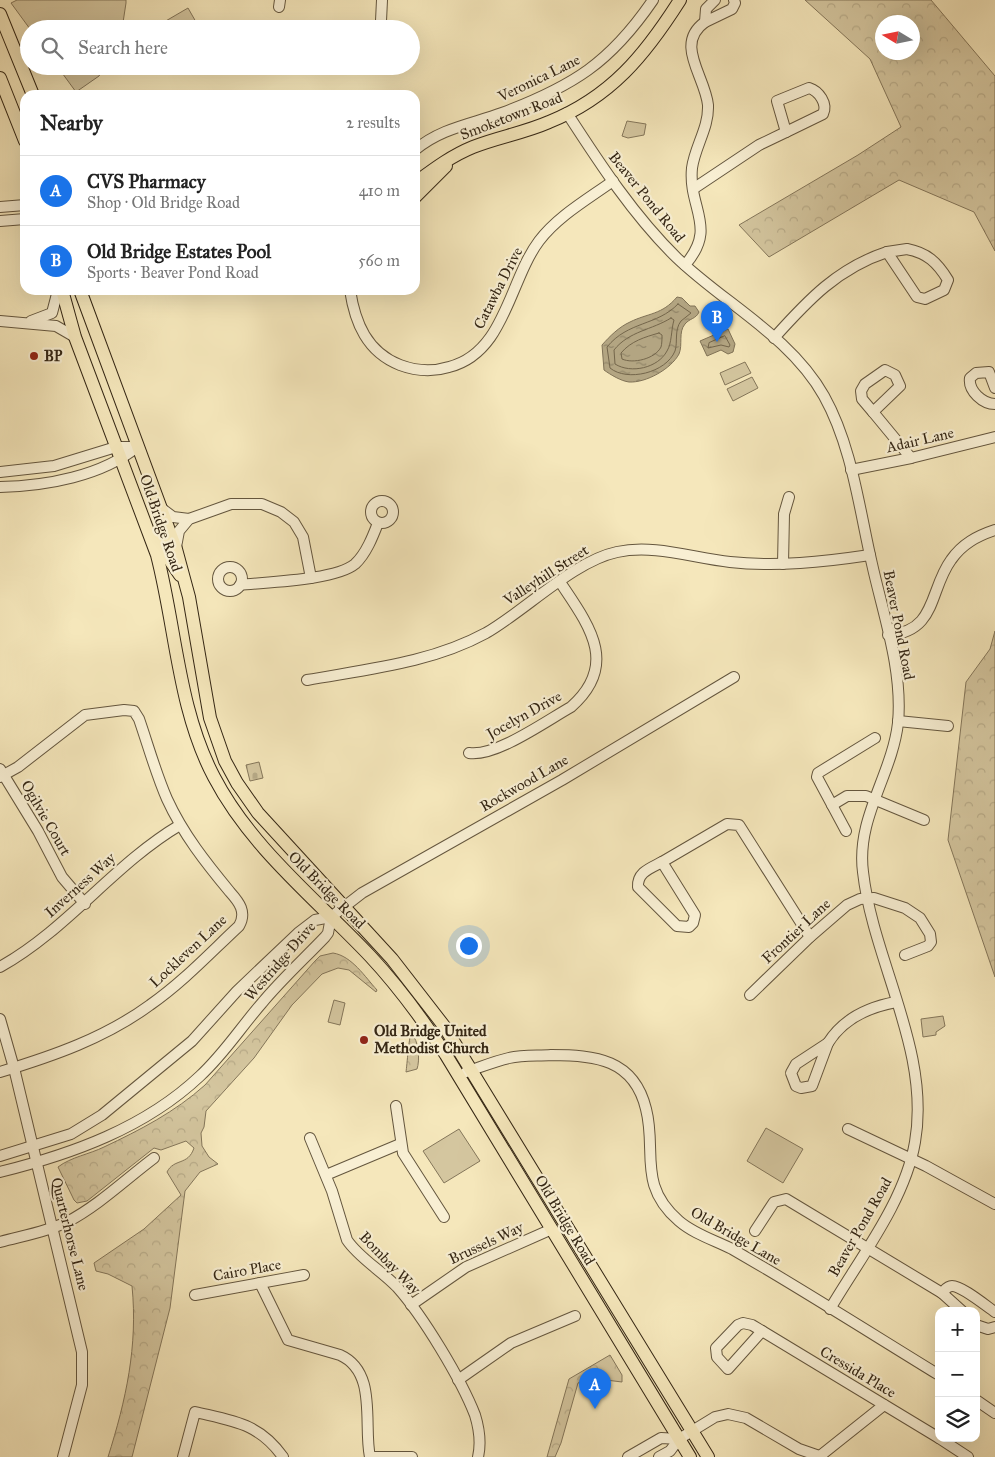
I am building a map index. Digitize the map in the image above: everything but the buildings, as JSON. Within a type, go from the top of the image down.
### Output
[{"type":"main road","name":"Smoketown Road","points":[[420,178],[456,155],[486,142],[529,130],[567,114],[610,86],[632,66],[648,47],[680,0]]},
{"type":"main road","points":[[0,14],[20,65]]},
{"type":"main road","points":[[24,75],[30,90]]},
{"type":"main road","points":[[0,78],[20,128]]},
{"type":"main road","name":"Smoketown Road","points":[[420,192],[456,155]]},
{"type":"main road","points":[[62,295],[75,337],[116,447],[124,458],[166,556],[186,584]]},
{"type":"main road","name":"Old Bridge Road","points":[[82,295],[176,549],[186,584],[210,718],[225,761],[237,783],[258,813],[343,905],[419,992],[473,1070],[708,1457]]},
{"type":"main road","name":"Old Bridge Road","points":[[124,458],[157,554],[166,589],[186,699],[196,734],[213,776],[253,836],[394,983],[417,1012],[458,1075],[690,1457]]},
{"type":"street","points":[[382,0],[382,20]]},
{"type":"street","name":"Veronica Lane","points":[[420,147],[445,131],[526,103],[579,77],[594,67],[622,42],[653,0]]},
{"type":"street","points":[[705,22],[706,10],[715,0]]},
{"type":"street","points":[[685,265],[696,252],[701,239],[693,189],[692,167],[706,127],[708,105],[690,46],[694,31],[705,22],[732,9],[735,3],[734,0]]},
{"type":"street","points":[[693,189],[759,145],[786,132],[823,114],[824,104],[813,90],[806,89],[777,101],[786,132]]},
{"type":"street","name":"Beaver Pond Road","points":[[567,114],[613,181],[643,220],[685,265],[774,338],[803,366],[826,398],[841,434],[851,470],[888,635],[897,687],[898,721],[862,844],[862,866],[867,898],[911,1051],[916,1078],[917,1122],[912,1159],[898,1194],[830,1309]]},
{"type":"street","name":"Catawba Drive","points":[[351,295],[361,330],[372,346],[386,358],[405,367],[430,370],[442,369],[462,363],[481,350],[492,336],[532,252],[545,234],[613,181]]},
{"type":"street","points":[[0,207],[20,205]]},
{"type":"street","points":[[0,221],[20,219]]},
{"type":"street","points":[[774,338],[833,279],[859,262],[887,252],[907,250],[928,255],[948,280],[947,287],[925,299],[917,297],[887,252]]},
{"type":"street","points":[[29,322],[52,313],[58,295]]},
{"type":"street","points":[[0,321],[29,322],[56,326],[75,337]]},
{"type":"street","points":[[995,388],[989,372],[976,373],[970,378],[969,385],[978,397],[984,403],[995,404]]},
{"type":"street","points":[[873,412],[911,458]]},
{"type":"street","name":"Adair Lane","points":[[851,470],[911,458],[995,437]]},
{"type":"street","points":[[0,472],[54,466],[116,447],[137,447]]},
{"type":"street","points":[[0,487],[70,477],[124,458],[137,447]]},
{"type":"street","points":[[783,564],[784,514],[789,498]]},
{"type":"street","points":[[160,507],[173,517],[189,519],[239,502],[262,504],[281,512],[294,522],[303,537],[311,578]]},
{"type":"street","points":[[176,549],[178,531],[189,519]]},
{"type":"street","points":[[240,585],[311,578],[342,571],[355,564],[366,549],[378,523]]},
{"type":"street","points":[[888,635],[906,632],[920,623],[929,611],[945,569],[958,550],[974,538],[995,530]]},
{"type":"street","name":"Valleyhill Street","points":[[307,680],[407,663],[451,650],[488,632],[595,559],[631,550],[672,553],[729,562],[783,564],[870,555]]},
{"type":"street","name":"Jocelyn Drive","points":[[469,753],[476,754],[494,750],[571,707],[583,695],[592,681],[596,666],[593,635],[560,582]]},
{"type":"street","name":"Rockwood Lane","points":[[330,917],[343,905],[562,780],[734,678]]},
{"type":"street","name":"Lockleven Lane","points":[[0,1072],[79,1045],[134,1017],[176,985],[241,923],[241,906],[200,855],[180,825],[167,798],[139,719],[134,711],[89,714],[79,718],[18,767],[1,773]]},
{"type":"street","points":[[898,721],[948,726]]},
{"type":"street","points":[[846,831],[817,777],[818,773],[875,738]]},
{"type":"street","name":"Ogilvie Court","points":[[1,773],[62,877],[84,904]]},
{"type":"street","points":[[832,805],[848,796],[857,795],[874,799],[924,820]]},
{"type":"street","points":[[662,862],[695,915],[693,923],[689,927],[677,926],[638,887],[642,873],[727,824],[738,825],[810,937]]},
{"type":"street","name":"Inverness Way","points":[[0,967],[36,943],[84,904],[136,855],[180,825]]},
{"type":"street","points":[[867,898],[905,908],[920,918],[931,937],[928,946],[905,955]]},
{"type":"street","name":"Frontier Lane","points":[[750,995],[810,937],[847,905],[867,898]]},
{"type":"street","name":"Westridge Drive","points":[[0,1156],[70,1134],[102,1114],[192,1041],[238,991],[298,933],[315,920],[330,917],[328,933],[325,937],[261,1004],[215,1060],[187,1087],[162,1106],[103,1139],[60,1156],[0,1172]]},
{"type":"street","points":[[828,1043],[836,1032],[852,1018],[876,1007],[896,1002]]},
{"type":"street","name":"Quarterhorse Lane","points":[[0,1019],[14,1068],[82,1352],[82,1385],[63,1457]]},
{"type":"street","name":"Old Bridge Lane","points":[[458,1075],[512,1058],[564,1055],[602,1059],[621,1069],[636,1085],[644,1103],[648,1124],[650,1170],[658,1193],[673,1215],[693,1230],[732,1250],[935,1373]]},
{"type":"street","points":[[396,1106],[400,1144],[406,1159],[444,1217]]},
{"type":"street","points":[[848,1129],[912,1159],[995,1204]]},
{"type":"street","name":"Bombay Way","points":[[310,1138],[326,1175],[351,1247],[383,1273],[411,1305],[458,1380],[475,1416],[479,1439],[478,1457]]},
{"type":"street","points":[[326,1175],[400,1144]]},
{"type":"street","points":[[0,1242],[53,1228],[80,1214],[154,1158]]},
{"type":"street","points":[[756,1231],[774,1202],[786,1199],[942,1293],[958,1307]]},
{"type":"street","name":"Brussels Way","points":[[411,1305],[466,1267],[552,1230]]},
{"type":"street","name":"Cairo Place","points":[[195,1295],[304,1275]]},
{"type":"street","points":[[260,1283],[291,1343],[346,1357],[355,1368],[361,1379],[368,1401],[366,1428],[370,1457]]},
{"type":"street","points":[[942,1293],[947,1287],[954,1286],[995,1312]]},
{"type":"street","points":[[458,1380],[511,1343],[575,1316]]},
{"type":"street","name":"Cressida Place","points":[[762,1331],[731,1369],[725,1368],[717,1357],[718,1344],[743,1323],[752,1325],[762,1331],[884,1405],[935,1436]]},
{"type":"street","points":[[980,1326],[988,1329],[995,1327]]},
{"type":"street","points":[[980,1403],[995,1413]]},
{"type":"street","points":[[659,1457],[670,1451],[679,1439],[715,1416],[737,1415],[764,1427],[799,1449],[821,1457],[884,1405]]},
{"type":"street","points":[[183,1457],[195,1412],[256,1429],[271,1441],[283,1457]]},
{"type":"street","points":[[628,1457],[661,1438],[679,1439]]},
{"type":"street","name":"Cressida Place","points":[[945,1442],[968,1457]]},
{"type":"street","points":[[374,1457],[412,1457]]},
{"type":"green space","points":[[17,0],[126,0],[123,20],[23,20],[11,3]]},
{"type":"green space","points":[[805,0],[931,0],[995,76],[995,251],[974,212],[899,180],[769,257],[739,225],[858,155],[901,127],[870,59]]},
{"type":"green space","points":[[188,8],[195,20],[167,20]]},
{"type":"green space","points":[[64,75],[100,75],[79,90],[75,90]]},
{"type":"green space","points":[[627,121],[646,124],[644,135],[628,138],[622,136]]},
{"type":"green space","points":[[745,362],[751,373],[725,385],[720,373]]},
{"type":"green space","points":[[752,377],[758,388],[733,401],[727,389]]},
{"type":"green space","points":[[995,631],[995,977],[948,840],[966,682],[990,649]]},
{"type":"green space","points":[[259,762],[263,778],[250,781],[246,765]]},
{"type":"green space","points":[[333,953],[346,958],[352,963],[377,990],[376,992],[349,970],[338,968],[322,974],[292,1005],[254,1058],[206,1111],[204,1127],[201,1133],[202,1146],[209,1157],[218,1164],[200,1172],[185,1191],[170,1308],[132,1457],[108,1457],[129,1373],[133,1330],[132,1286],[108,1274],[96,1271],[94,1263],[144,1229],[181,1195],[167,1172],[173,1165],[185,1160],[194,1148],[186,1141],[161,1150],[154,1148],[87,1201],[77,1203],[58,1167],[144,1127],[194,1095],[315,961],[320,956]]},
{"type":"green space","points":[[334,1000],[345,1003],[340,1025],[328,1022]]},
{"type":"green space","points":[[943,1016],[945,1026],[936,1032],[936,1035],[923,1037],[921,1019]]},
{"type":"green space","points":[[411,1034],[416,1040],[419,1056],[418,1065],[417,1069],[406,1072],[409,1045]]},
{"type":"green space","points":[[766,1128],[803,1149],[783,1183],[747,1161]]},
{"type":"green space","points":[[459,1129],[480,1161],[444,1183],[423,1151]]},
{"type":"green space","points":[[610,1355],[622,1375],[622,1382],[590,1378],[578,1383],[561,1443],[555,1457],[547,1457],[569,1379]]},
{"type":"water","points":[[677,297],[682,298],[690,306],[695,306],[699,312],[683,327],[679,354],[670,365],[650,378],[636,382],[623,380],[604,370],[602,345],[608,338],[626,324],[666,307]]},
{"type":"water","points":[[728,329],[735,344],[733,352],[728,354],[721,350],[707,356],[700,341]]},
{"type":"place","name":"Old Bridge Estates Pool","points":[[717,342]]},
{"type":"place","name":"BP","points":[[34,356]]},
{"type":"place","name":"Old Bridge United Methodist Church","points":[[364,1040]]},
{"type":"place","name":"CVS Pharmacy","points":[[595,1409]]}]
